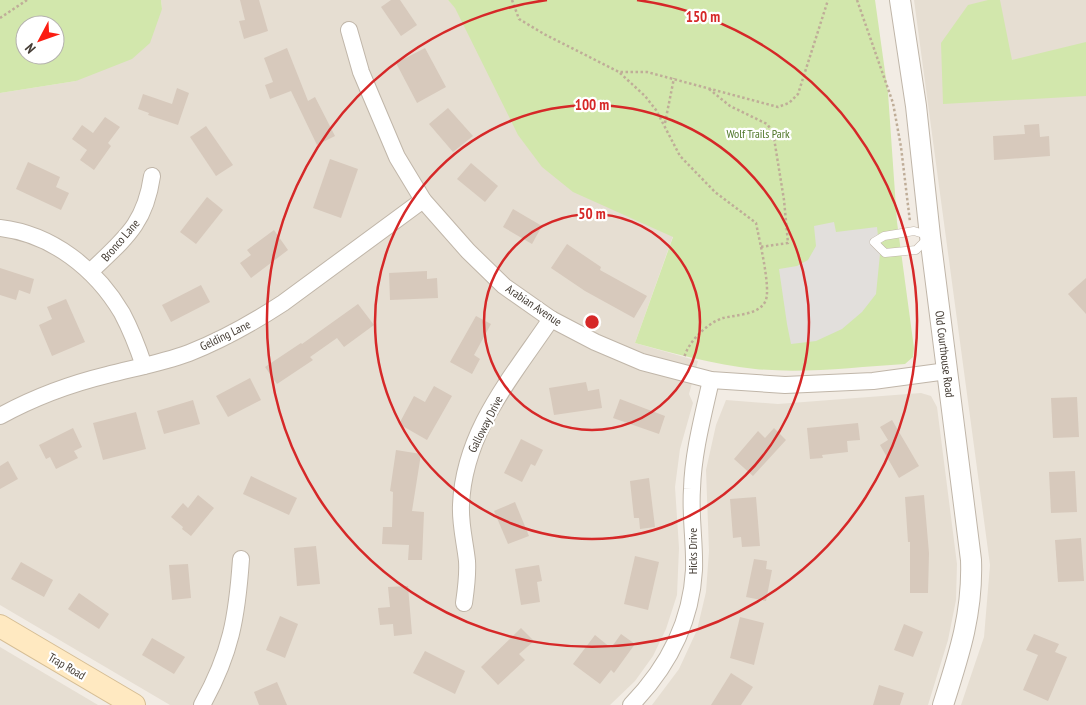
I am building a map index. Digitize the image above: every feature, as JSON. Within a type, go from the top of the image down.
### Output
[{"type":"main road","name":"Trap Road","points":[[0,626],[134,705]]},
{"type":"street","name":"Old Courthouse Road","points":[[900,0],[916,106],[920,234],[947,371],[969,537],[972,577],[970,609],[943,705]]},
{"type":"street","name":"Arabian Avenue","points":[[349,30],[361,72],[393,148],[422,200],[468,251],[504,286],[551,319],[610,349],[642,362],[711,380],[786,385],[873,381],[947,371]]},
{"type":"street","name":"Bronco Lane","points":[[90,272],[135,227],[144,211],[152,176]]},
{"type":"street","name":"Gelding Lane","points":[[0,416],[43,396],[80,383],[188,353],[228,336],[262,317],[422,200]]},
{"type":"street","points":[[0,228],[32,235],[53,245],[90,272],[106,290],[122,313],[144,366]]},
{"type":"street","name":"Galloway Drive","points":[[464,603],[467,583],[460,506],[462,482],[468,457],[491,407],[551,319]]},
{"type":"street","name":"Hicks Drive","points":[[631,705],[663,668],[677,642],[688,610],[694,569],[691,491],[694,463],[711,380]]},
{"type":"street","points":[[202,705],[221,667],[230,641],[236,614],[240,558]]},
{"type":"lane","points":[[920,234],[916,250],[885,253],[874,242],[884,236],[920,234]]},
{"type":"path","points":[[0,18],[27,0]]},
{"type":"path","points":[[512,0],[519,19],[544,34],[619,72],[645,96],[664,125],[680,156],[715,192],[756,223],[768,289],[765,302],[756,310],[720,319],[702,330],[686,350],[680,373]]},
{"type":"path","points":[[619,72],[647,72],[778,107],[789,103],[798,94],[828,0]]},
{"type":"path","points":[[857,0],[893,103],[920,234]]},
{"type":"path","points":[[664,125],[674,78]]},
{"type":"path","points":[[707,87],[730,106],[767,124],[773,132],[784,200],[788,243],[760,247]]},
{"type":"shaded area","points":[[161,0],[448,0],[673,236],[635,343],[698,361],[689,394],[693,403],[680,449],[675,487],[679,548],[677,595],[666,629],[653,656],[635,681],[610,705],[170,705],[0,605],[0,93],[76,81],[162,9]]},
{"type":"shaded area","points":[[914,0],[1086,0],[1086,705],[961,705],[984,637],[990,565]]},
{"type":"shaded area","points":[[834,222],[836,232],[877,227],[880,254],[876,294],[862,312],[842,329],[816,341],[791,344],[779,269],[797,266],[808,260],[816,246],[814,226]]},
{"type":"shaded area","points":[[921,393],[931,396],[937,407],[957,564],[956,600],[948,640],[928,705],[652,705],[679,669],[697,630],[706,592],[709,551],[706,470],[716,425],[726,400],[778,404]]},
{"type":"shaded area","points":[[0,647],[98,705],[0,705]]},
{"type":"green space","points":[[0,0],[161,0],[162,9],[150,43],[132,59],[76,81],[0,93]]},
{"type":"green space","name":"Wolf Trails Park","points":[[448,0],[875,0],[888,93],[897,222],[914,348],[913,357],[905,364],[811,370],[774,370],[739,367],[679,355],[635,343],[673,237],[573,192],[542,167],[518,135],[455,8]]},
{"type":"green space","points":[[988,0],[1000,0],[1012,60],[1086,42],[1086,96],[943,104],[941,43],[968,5]]},
{"type":"building","points":[[240,0],[259,0],[268,31],[244,39],[239,21],[245,20]]},
{"type":"building","points":[[391,0],[400,0],[417,25],[401,36],[381,7]]},
{"type":"building","points":[[287,48],[308,101],[315,97],[335,136],[317,145],[291,91],[270,99],[265,85],[273,82],[264,58]]},
{"type":"building","points":[[425,48],[446,87],[417,103],[396,63]]},
{"type":"building","points":[[177,88],[189,93],[178,125],[148,115],[149,113],[138,109],[143,94],[172,104]]},
{"type":"building","points":[[448,108],[473,136],[453,152],[429,124]]},
{"type":"building","points":[[105,117],[120,127],[108,143],[111,146],[94,170],[80,160],[87,150],[72,139],[82,125],[93,133]]},
{"type":"building","points":[[1039,124],[1040,137],[1049,136],[1050,156],[994,160],[993,136],[1025,134],[1024,125]]},
{"type":"building","points":[[206,126],[233,165],[216,176],[190,137]]},
{"type":"building","points":[[330,159],[358,169],[341,218],[313,208]]},
{"type":"building","points":[[28,162],[60,177],[56,187],[69,193],[61,210],[16,189]]},
{"type":"building","points":[[471,163],[498,186],[485,202],[457,179]]},
{"type":"building","points":[[207,197],[223,210],[196,244],[180,232]]},
{"type":"building","points":[[513,209],[542,226],[532,244],[503,227]]},
{"type":"building","points":[[274,230],[288,250],[251,278],[240,263],[251,255],[247,250]]},
{"type":"building","points":[[567,244],[601,267],[600,270],[647,296],[634,318],[585,291],[551,268]]},
{"type":"building","points":[[0,268],[34,279],[30,294],[19,290],[16,300],[0,295]]},
{"type":"building","points":[[427,271],[427,279],[437,278],[438,298],[390,300],[389,273]]},
{"type":"building","points":[[1086,278],[1086,314],[1068,294]]},
{"type":"building","points":[[201,285],[210,302],[171,322],[162,305]]},
{"type":"building","points":[[66,299],[85,342],[52,356],[39,325],[52,319],[47,307]]},
{"type":"building","points":[[358,304],[374,325],[344,347],[337,338],[310,357],[313,360],[277,384],[265,367],[302,344]]},
{"type":"building","points":[[476,316],[491,324],[474,355],[480,359],[472,374],[450,362]]},
{"type":"building","points":[[250,378],[261,400],[228,417],[216,396]]},
{"type":"building","points":[[586,382],[588,391],[599,389],[602,408],[554,415],[549,388]]},
{"type":"building","points":[[434,386],[452,396],[427,440],[399,424],[414,396],[425,402]]},
{"type":"building","points":[[1077,397],[1079,437],[1053,438],[1051,398]]},
{"type":"building","points":[[620,399],[665,416],[659,434],[613,418]]},
{"type":"building","points":[[193,400],[200,424],[164,434],[157,411]]},
{"type":"building","points":[[136,412],[146,449],[103,460],[93,423]]},
{"type":"building","points":[[892,420],[919,466],[899,478],[880,445],[888,440],[880,427]]},
{"type":"building","points":[[858,423],[860,440],[847,441],[848,452],[822,455],[823,458],[810,459],[807,428]]},
{"type":"building","points":[[73,428],[82,447],[74,451],[78,458],[56,469],[50,457],[46,459],[39,445]]},
{"type":"building","points":[[774,428],[786,440],[753,476],[734,459],[758,431],[765,438]]},
{"type":"building","points":[[521,439],[543,450],[535,466],[531,464],[522,482],[504,473]]},
{"type":"building","points":[[396,450],[421,454],[412,511],[424,512],[422,560],[408,560],[409,545],[382,544],[383,527],[392,527],[393,492],[390,491]]},
{"type":"building","points":[[8,461],[18,479],[0,489],[0,466]]},
{"type":"building","points":[[1075,471],[1077,512],[1051,513],[1049,472]]},
{"type":"building","points":[[251,476],[297,498],[289,515],[243,494]]},
{"type":"building","points":[[649,478],[655,527],[640,529],[639,518],[634,518],[630,481]]},
{"type":"building","points":[[198,495],[214,508],[191,536],[171,517],[183,503],[188,508]]},
{"type":"building","points":[[924,495],[929,553],[928,593],[910,593],[910,542],[908,542],[905,497]]},
{"type":"building","points":[[756,497],[760,546],[742,547],[741,537],[733,538],[730,499]]},
{"type":"building","points":[[515,502],[529,536],[508,544],[494,511]]},
{"type":"building","points":[[1081,538],[1084,581],[1058,582],[1055,540]]},
{"type":"building","points":[[316,546],[320,584],[297,586],[294,548]]},
{"type":"building","points":[[635,556],[659,562],[648,610],[624,604]]},
{"type":"building","points":[[754,559],[767,561],[766,569],[772,570],[766,601],[746,597]]},
{"type":"building","points":[[21,562],[53,580],[44,597],[11,579]]},
{"type":"building","points":[[188,564],[191,598],[172,600],[169,565]]},
{"type":"building","points":[[539,565],[542,581],[537,582],[540,602],[521,605],[515,569]]},
{"type":"building","points":[[408,586],[412,634],[394,636],[393,624],[380,625],[378,608],[390,607],[388,587]]},
{"type":"building","points":[[79,593],[109,614],[99,629],[68,609]]},
{"type":"building","points":[[280,616],[298,624],[285,658],[266,650]]},
{"type":"building","points":[[740,617],[764,623],[754,665],[730,658]]},
{"type":"building","points":[[904,624],[923,632],[913,657],[894,650]]},
{"type":"building","points":[[521,628],[534,641],[519,654],[525,660],[498,685],[481,667]]},
{"type":"building","points":[[621,634],[635,644],[614,673],[611,670],[600,684],[573,664],[595,635],[611,648]]},
{"type":"building","points":[[1034,634],[1059,644],[1055,652],[1067,657],[1048,701],[1023,690],[1038,655],[1026,650]]},
{"type":"building","points":[[152,638],[185,657],[174,674],[142,655]]},
{"type":"building","points":[[425,651],[465,671],[455,694],[413,673]]},
{"type":"building","points":[[731,673],[753,687],[741,705],[711,705]]},
{"type":"building","points":[[277,682],[287,705],[259,705],[254,692]]},
{"type":"building","points":[[879,685],[904,693],[900,705],[873,705]]}]
